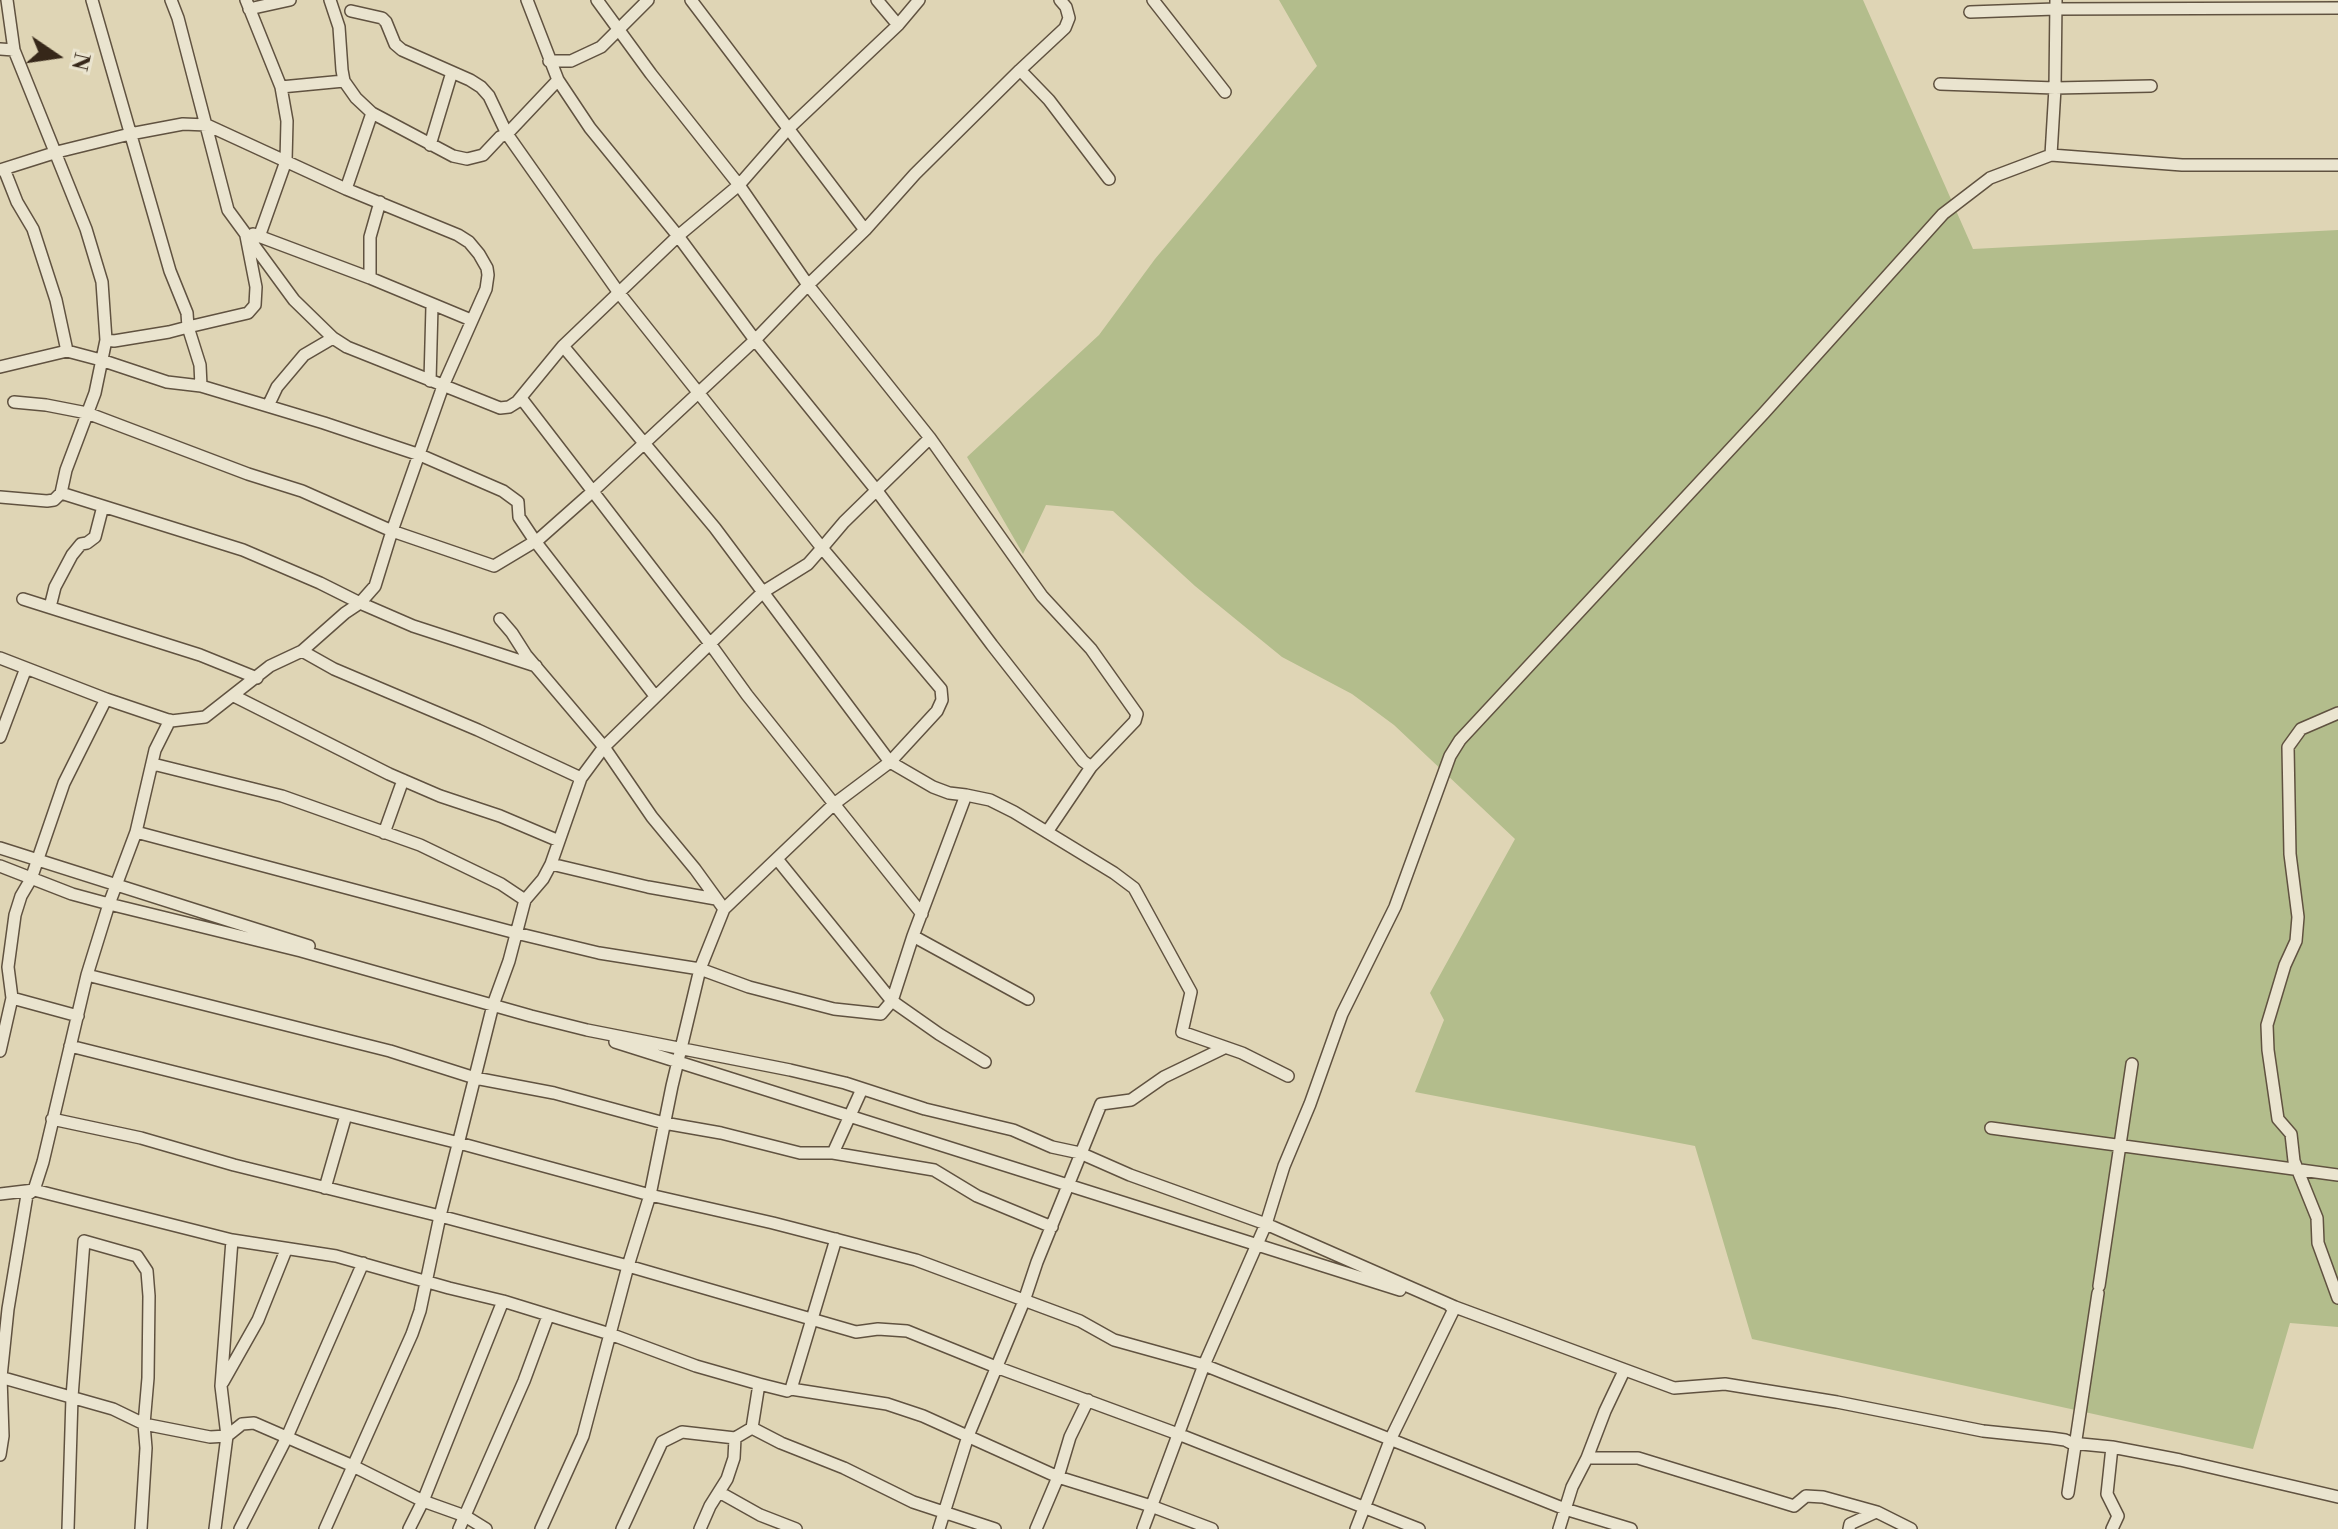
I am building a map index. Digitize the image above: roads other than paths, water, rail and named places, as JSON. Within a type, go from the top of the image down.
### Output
[{"type":"street","points":[[0,497],[47,501],[54,500],[61,493],[66,470],[95,393],[106,340],[102,282],[57,152],[14,50],[7,0]]},
{"type":"street","points":[[92,0],[170,271],[187,313],[188,327],[200,365],[201,386]]},
{"type":"street","points":[[171,0],[228,210],[294,300],[333,338],[371,358],[500,408],[509,407],[521,398],[563,346],[678,236],[739,185],[788,129],[898,25],[919,0]]},
{"type":"street","points":[[259,237],[286,161],[287,121],[281,87],[247,4],[290,0]]},
{"type":"street","points":[[330,0],[337,16],[344,81],[356,98],[372,113],[453,156],[467,159],[483,155],[558,80]]},
{"type":"street","points":[[337,16],[351,11],[362,0]]},
{"type":"street","points":[[527,0],[558,80],[590,128],[877,491],[992,645],[1083,761],[1091,767]]},
{"type":"street","points":[[597,0],[739,185],[808,285],[930,438],[1042,596],[1091,649],[1137,714],[1135,721],[1091,767],[1047,832]]},
{"type":"street","points":[[549,61],[571,61],[601,47],[648,0]]},
{"type":"street","points":[[691,0],[865,230]]},
{"type":"street","points":[[877,0],[898,25]]},
{"type":"street","points":[[14,402],[87,413],[248,474],[302,491],[392,531],[494,566],[535,541],[592,492],[755,340],[865,230],[915,174],[1065,28],[1069,18],[1060,0]]},
{"type":"street","points":[[1153,0],[1225,92]]},
{"type":"street","points":[[1970,12],[2056,4],[2338,8]]},
{"type":"street","points":[[2051,155],[2056,4]]},
{"type":"street","points":[[351,11],[382,18],[395,44],[402,50],[481,87],[489,96],[507,134],[619,293],[822,548],[941,689],[942,700],[937,711],[890,762],[834,804],[777,859],[720,904],[700,969],[650,1195],[583,1436],[541,1529]]},
{"type":"street","points":[[0,49],[14,50]]},
{"type":"street","points":[[1020,70],[1049,100],[1109,179]]},
{"type":"street","points":[[430,145],[452,72]]},
{"type":"street","points":[[281,87],[344,81]]},
{"type":"street","points":[[1940,84],[2055,88],[2151,86]]},
{"type":"street","points":[[346,189],[372,113]]},
{"type":"street","points":[[0,658],[170,720],[205,717],[270,666],[302,651],[360,603],[375,586],[443,386],[486,289],[487,268],[469,242],[458,235],[346,189],[207,125],[183,124],[130,134],[57,152],[2,170],[33,229],[56,300],[67,351]]},
{"type":"street","points":[[1143,1529],[1204,1365],[1266,1224],[1284,1166],[1342,1014],[1395,907],[1450,756],[1460,740],[1764,413],[1943,214],[1990,178],[2051,155],[2182,165],[2338,165]]},
{"type":"street","points":[[370,278],[370,237],[380,202]]},
{"type":"street","points":[[245,231],[471,320]]},
{"type":"street","points":[[106,340],[169,332],[248,313],[255,305],[256,287],[245,231]]},
{"type":"street","points":[[430,381],[432,306]]},
{"type":"street","points":[[268,406],[277,387],[304,355],[333,338]]},
{"type":"street","points":[[563,346],[715,528],[890,762],[933,787],[990,800],[1047,832],[1134,888],[1191,992],[1182,1032],[1242,1053],[1288,1076]]},
{"type":"street","points":[[0,367],[67,351],[167,382],[201,386],[324,423],[420,455],[503,491],[518,502],[519,517],[535,541],[655,696]]},
{"type":"street","points":[[521,398],[747,695],[922,914]]},
{"type":"street","points":[[325,1529],[420,1311],[440,1216],[493,1005],[509,961],[525,900],[551,864],[581,778],[604,747],[655,696],[763,592],[808,564],[844,522],[930,438]]},
{"type":"street","points":[[61,493],[243,550],[413,626],[536,666]]},
{"type":"street","points":[[50,607],[55,587],[72,555],[81,544],[95,537],[103,506]]},
{"type":"street","points":[[23,599],[200,655],[257,678]]},
{"type":"street","points":[[500,619],[604,747],[652,817],[720,904]]},
{"type":"street","points":[[302,651],[334,669],[581,778]]},
{"type":"street","points":[[0,737],[26,668]]},
{"type":"street","points":[[234,696],[403,780],[559,841]]},
{"type":"street","points":[[0,1051],[12,998],[8,967],[15,915],[31,879],[64,783],[106,699]]},
{"type":"street","points":[[2338,713],[2301,729],[2288,747],[2290,854],[2298,917],[2296,941],[2285,965],[2267,1025],[2278,1119],[2291,1134],[2296,1169],[2317,1218],[2318,1243],[2338,1298]]},
{"type":"street","points":[[0,1455],[0,1377],[27,1195],[34,1190],[43,1162],[87,975],[136,832],[155,750],[170,720]]},
{"type":"street","points":[[153,764],[282,796],[420,845],[501,884],[525,900]]},
{"type":"street","points":[[384,833],[403,780]]},
{"type":"street","points":[[136,832],[516,933],[599,953],[700,969],[749,987],[859,1014],[881,1014],[892,1001],[966,795]]},
{"type":"street","points":[[0,848],[1455,1307]]},
{"type":"street","points":[[777,859],[892,1001],[985,1062]]},
{"type":"street","points":[[551,864],[720,904]]},
{"type":"street","points":[[0,866],[109,904],[301,951],[587,1030],[775,1066],[925,1109],[1013,1130],[1266,1224],[1455,1307],[1674,1388],[1725,1384],[1983,1431],[2112,1447],[2338,1497]]},
{"type":"street","points":[[913,936],[1028,999]]},
{"type":"street","points":[[87,975],[390,1051],[475,1078],[554,1093],[664,1123],[721,1133],[800,1153],[833,1153],[934,1170],[977,1196],[1052,1227]]},
{"type":"street","points":[[12,998],[78,1016]]},
{"type":"street","points":[[70,1046],[916,1260],[1080,1321],[1114,1340],[1204,1365],[1565,1509],[1631,1529]]},
{"type":"street","points":[[939,1529],[968,1436],[1101,1104],[1131,1100],[1164,1077],[1224,1048]]},
{"type":"street","points":[[2068,1493],[2132,1064]]},
{"type":"street","points":[[833,1153],[862,1089]]},
{"type":"street","points":[[325,1188],[346,1115]]},
{"type":"street","points":[[52,1119],[141,1138],[234,1165],[440,1216],[856,1332],[878,1329],[907,1331],[1419,1529]]},
{"type":"street","points":[[1991,1128],[2338,1175]]},
{"type":"street","points":[[0,1194],[34,1190],[232,1240],[336,1256],[503,1301],[759,1384],[787,1391],[791,1389],[887,1404],[923,1416],[1058,1477],[1212,1529]]},
{"type":"street","points":[[791,1389],[836,1239]]},
{"type":"street","points":[[215,1529],[227,1436],[221,1386],[232,1240]]},
{"type":"street","points":[[68,1529],[72,1397],[84,1241],[137,1256],[147,1271],[148,1378],[141,1529]]},
{"type":"street","points":[[221,1386],[258,1320],[286,1250]]},
{"type":"street","points":[[240,1529],[287,1437],[363,1263]]},
{"type":"street","points":[[409,1529],[503,1301]]},
{"type":"street","points":[[1356,1529],[1391,1438],[1455,1307]]},
{"type":"street","points":[[459,1529],[524,1381],[548,1316]]},
{"type":"street","points":[[1559,1529],[1572,1487],[1624,1371]]},
{"type":"street","points":[[0,1377],[113,1409],[144,1424],[210,1437],[227,1436],[242,1424],[254,1423],[353,1466],[423,1501],[465,1516],[486,1529]]},
{"type":"street","points":[[752,1428],[759,1384]]},
{"type":"street","points":[[1036,1529],[1058,1477],[1070,1437],[1088,1400]]},
{"type":"street","points":[[622,1529],[662,1442],[682,1432],[735,1438],[752,1428]]},
{"type":"street","points":[[752,1428],[913,1502],[995,1529]]},
{"type":"street","points":[[700,1529],[727,1479],[734,1458],[735,1438]]},
{"type":"street","points":[[2112,1447],[2107,1494],[2118,1516],[2112,1529]]},
{"type":"street","points":[[1587,1458],[1638,1458],[1794,1506],[1806,1496],[1823,1497],[1877,1512],[1911,1529]]},
{"type":"street","points":[[719,1492],[760,1515],[796,1529]]},
{"type":"street","points":[[1849,1529],[1850,1524],[1877,1512]]}]
